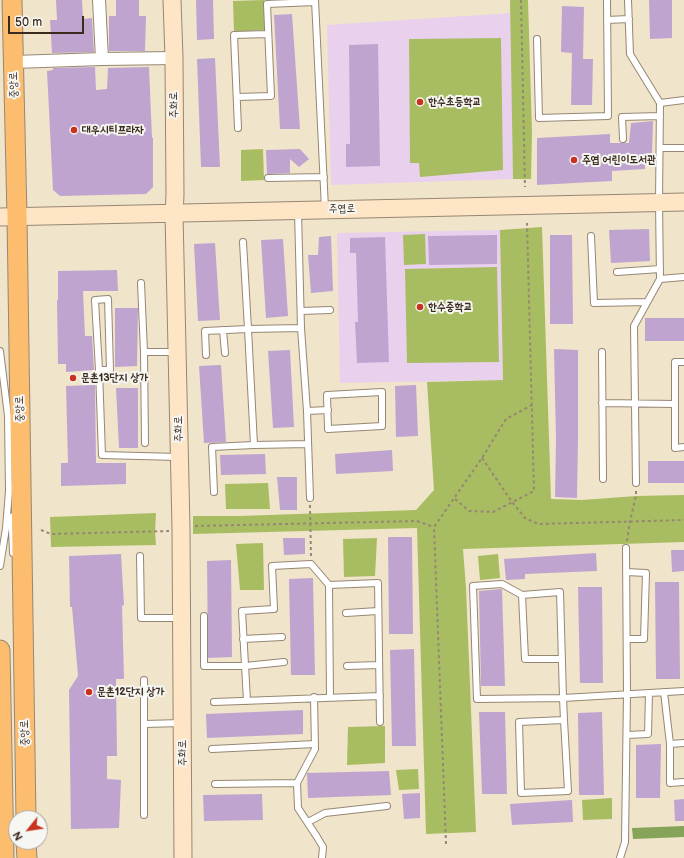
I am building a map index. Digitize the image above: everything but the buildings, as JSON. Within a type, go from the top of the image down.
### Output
[{"type":"main road","name":"중앙로","points":[[12,0],[13,53],[9,217],[21,434],[26,810]]},
{"type":"main road","points":[[0,650],[4,858]]},
{"type":"street","points":[[99,0],[102,59]]},
{"type":"street","name":"주화로","points":[[172,0],[174,58],[174,214],[180,457],[183,858]]},
{"type":"street","points":[[13,53],[102,59],[174,58]]},
{"type":"street","name":"주엽로","points":[[9,217],[684,202]]},
{"type":"lane","points":[[8,0],[13,53]]},
{"type":"lane","points":[[537,39],[539,118],[608,116],[606,0]]},
{"type":"lane","points":[[628,0],[630,54],[660,103],[660,279],[634,326],[636,483]]},
{"type":"lane","points":[[237,97],[271,96],[267,2],[315,1],[325,209]]},
{"type":"lane","points":[[607,20],[628,19]]},
{"type":"lane","points":[[238,128],[234,35],[268,34]]},
{"type":"lane","points":[[660,103],[684,100]]},
{"type":"lane","points":[[623,139],[622,117],[660,116]]},
{"type":"lane","points":[[660,148],[684,148]]},
{"type":"lane","points":[[268,178],[324,177]]},
{"type":"lane","points":[[298,210],[301,328],[307,411],[310,498]]},
{"type":"lane","points":[[591,236],[594,303],[647,302]]},
{"type":"lane","points":[[243,242],[254,445]]},
{"type":"lane","points":[[617,272],[660,269]]},
{"type":"lane","points":[[660,279],[684,278]]},
{"type":"lane","points":[[141,283],[144,352],[145,443]]},
{"type":"lane","points":[[99,370],[110,370],[108,299],[95,300],[102,455],[180,457]]},
{"type":"lane","points":[[301,311],[330,310]]},
{"type":"lane","points":[[206,355],[205,331],[301,328]]},
{"type":"lane","points":[[223,330],[225,353]]},
{"type":"lane","points":[[0,352],[8,416],[9,484],[6,528],[0,566]]},
{"type":"lane","points":[[144,352],[177,352]]},
{"type":"lane","points":[[602,352],[603,479]]},
{"type":"lane","points":[[684,362],[675,362],[675,448],[684,448]]},
{"type":"lane","points":[[382,392],[382,426],[328,429],[328,410],[327,395],[382,392]]},
{"type":"lane","points":[[602,403],[675,404]]},
{"type":"lane","points":[[307,411],[328,410]]},
{"type":"lane","points":[[13,560],[12,528],[21,434]]},
{"type":"lane","points":[[214,492],[212,447],[308,444]]},
{"type":"lane","points":[[620,858],[625,842],[627,735],[626,548]]},
{"type":"lane","points":[[140,556],[141,618],[182,618]]},
{"type":"lane","points":[[247,701],[242,611],[274,609],[272,566],[311,564],[329,585],[330,697]]},
{"type":"lane","points":[[626,572],[646,573],[644,639],[627,639]]},
{"type":"lane","points":[[329,585],[378,583],[380,722]]},
{"type":"lane","points":[[564,720],[519,722],[521,793],[568,791],[563,698],[560,592],[522,595],[502,584],[473,586],[477,699],[563,698],[684,691]]},
{"type":"lane","points":[[522,595],[525,659],[562,658]]},
{"type":"lane","points":[[346,613],[378,611]]},
{"type":"lane","points":[[204,616],[204,666],[245,666],[284,662]]},
{"type":"lane","points":[[243,638],[282,637]]},
{"type":"lane","points":[[347,666],[379,665]]},
{"type":"lane","points":[[17,667],[25,756]]},
{"type":"lane","points":[[144,680],[144,814]]},
{"type":"lane","points":[[664,692],[670,744],[670,783],[684,782]]},
{"type":"lane","points":[[627,735],[648,734],[649,693]]},
{"type":"lane","points":[[214,702],[314,697],[380,696]]},
{"type":"lane","points":[[314,697],[315,749],[297,783],[298,808],[323,847],[322,858]]},
{"type":"lane","points":[[145,724],[183,724]]},
{"type":"lane","points":[[670,744],[684,743]]},
{"type":"lane","points":[[212,748],[315,744]]},
{"type":"lane","points":[[215,784],[297,783]]},
{"type":"lane","points":[[308,822],[325,813],[386,806]]},
{"type":"path","points":[[521,0],[525,187]]},
{"type":"path","points":[[455,499],[469,511],[493,512],[534,492],[527,223]]},
{"type":"path","points":[[446,844],[434,527],[455,499],[506,419],[532,405]]},
{"type":"path","points":[[482,458],[512,502],[525,518],[538,524],[684,520]]},
{"type":"path","points":[[626,548],[636,496],[636,483]]},
{"type":"path","points":[[310,498],[311,564]]},
{"type":"path","points":[[190,526],[417,521],[434,527]]},
{"type":"path","points":[[41,530],[51,534],[170,531]]},
{"type":"shaded area","name":"한수초등학교","points":[[511,13],[513,179],[331,185],[327,25]]},
{"type":"shaded area","name":"한수중학교","points":[[500,230],[503,380],[340,383],[337,233]]},
{"type":"green space","points":[[264,0],[265,30],[234,32],[233,1]]},
{"type":"green space","points":[[510,0],[528,0],[532,132],[531,179],[513,179]]},
{"type":"green space","points":[[501,38],[503,170],[420,177],[419,163],[410,163],[409,39]]},
{"type":"green space","points":[[263,149],[264,180],[241,181],[241,150]]},
{"type":"green space","points":[[542,227],[551,499],[582,500],[636,496],[684,495],[684,542],[463,549],[466,588],[476,832],[426,834],[417,528],[193,534],[193,516],[239,516],[416,510],[434,490],[427,382],[503,380],[500,230]]},
{"type":"green space","points":[[425,234],[426,264],[404,265],[403,235]]},
{"type":"green space","points":[[497,267],[499,362],[407,363],[405,269]]},
{"type":"green space","points":[[268,483],[270,509],[226,509],[225,484]]},
{"type":"green space","points":[[156,513],[156,545],[51,547],[50,517]]},
{"type":"green space","points":[[377,538],[375,576],[344,577],[343,539]]},
{"type":"green space","points":[[263,543],[264,590],[240,590],[236,544]]},
{"type":"green space","points":[[498,554],[500,578],[480,580],[478,556]]},
{"type":"green space","points":[[385,726],[385,763],[347,765],[348,727]]},
{"type":"green space","points":[[418,769],[419,789],[399,790],[396,770]]},
{"type":"green space","points":[[612,798],[612,819],[583,820],[582,800]]},
{"type":"green space","points":[[684,826],[684,837],[633,839],[632,828]]},
{"type":"place","name":"한수초등학교","points":[[420,102]]},
{"type":"place","name":"대우시티프라자","points":[[74,130]]},
{"type":"place","name":"주엽 어린이도서관","points":[[574,160]]},
{"type":"place","name":"한수중학교","points":[[420,307]]},
{"type":"place","name":"문촌13단지 상가","points":[[73,378]]},
{"type":"place","name":"문촌12단지 상가","points":[[89,692]]}]
